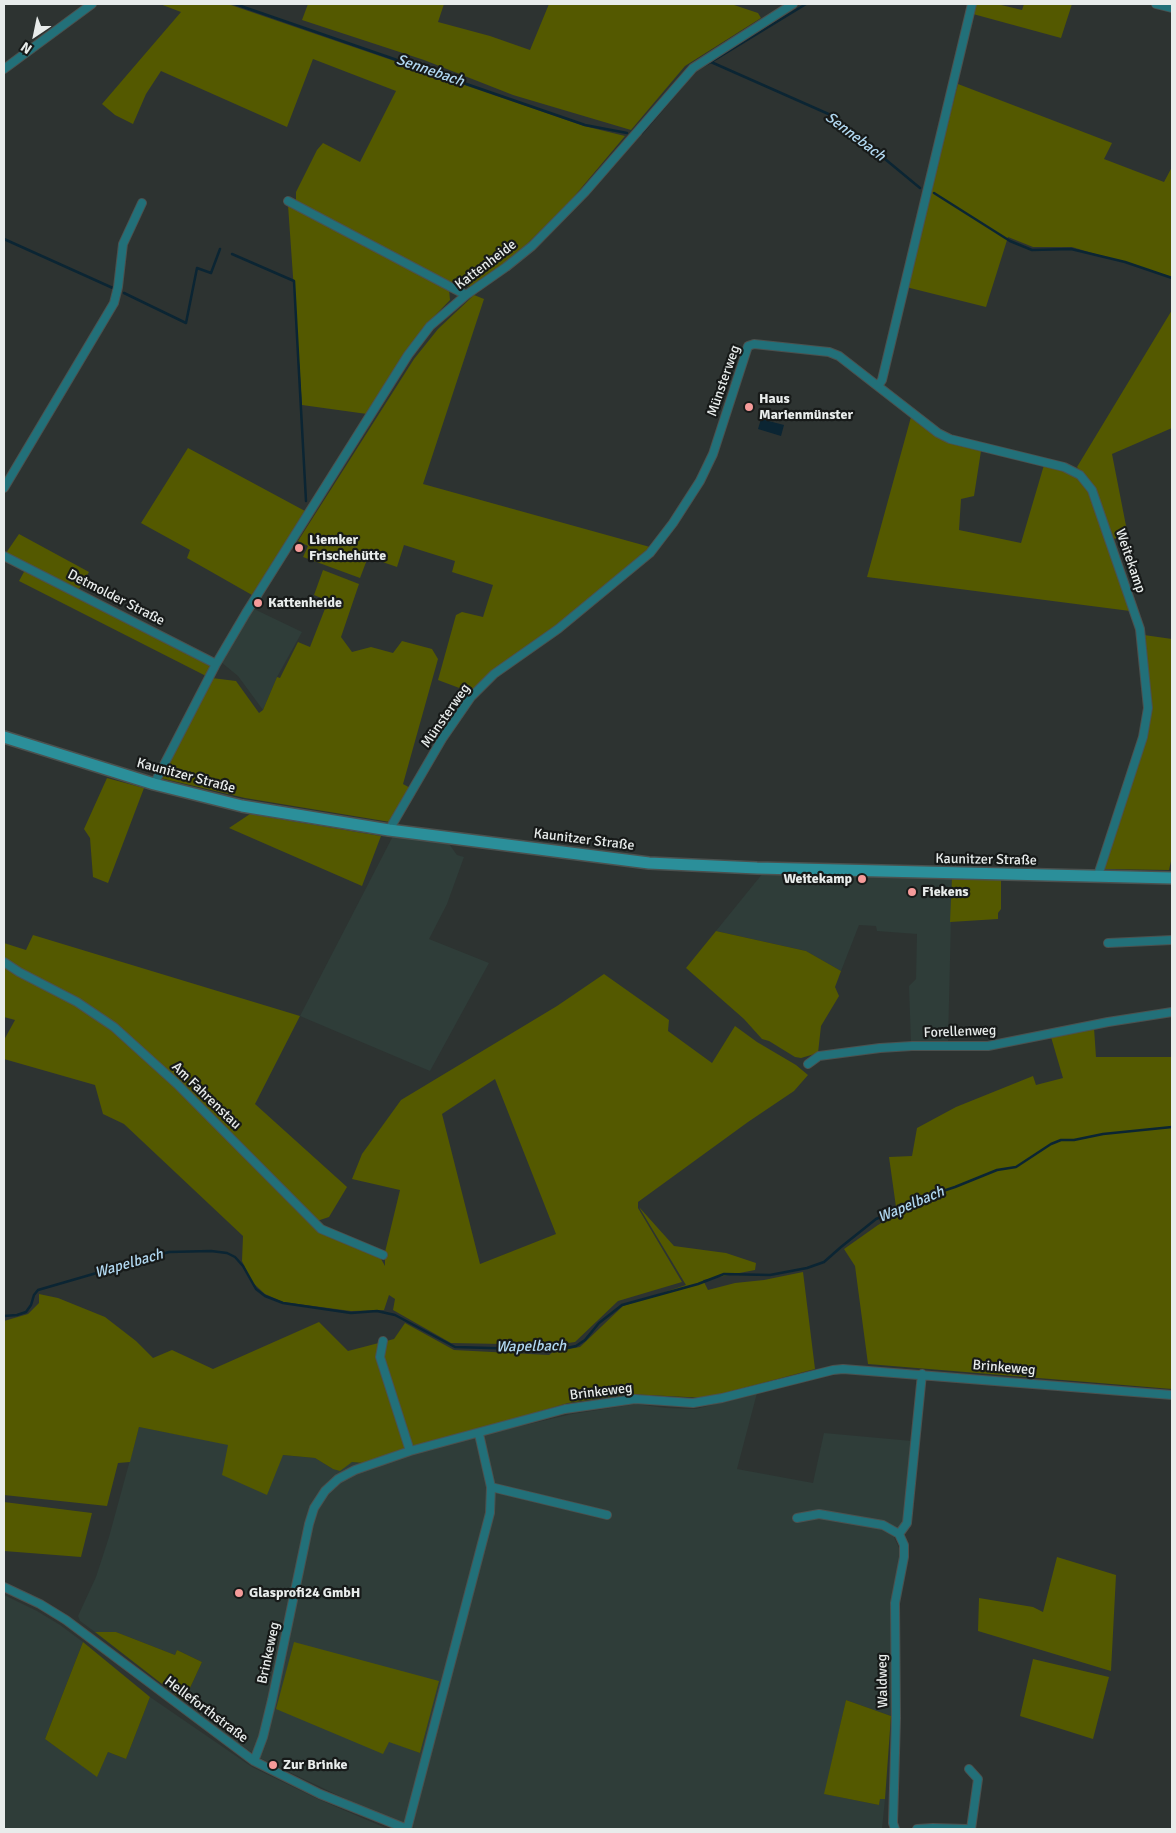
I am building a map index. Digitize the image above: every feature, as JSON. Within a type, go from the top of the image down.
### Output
[{"type":"street","points":[[4,70],[92,4]]},
{"type":"street","name":"Kattenheide","points":[[154,784],[216,664],[246,613],[408,355],[430,326],[466,295],[532,246],[584,192],[693,68],[793,4]]},
{"type":"street","points":[[878,386],[882,380],[972,4]]},
{"type":"street","points":[[1156,4],[1172,8]]},
{"type":"street","points":[[288,201],[466,295]]},
{"type":"street","points":[[4,488],[114,303],[118,287],[123,244],[142,203]]},
{"type":"street","name":"Münsterweg","points":[[389,830],[442,739],[471,696],[494,674],[558,629],[650,553],[673,523],[700,481],[713,454],[748,346],[754,344],[829,352],[839,356],[878,386]]},
{"type":"street","name":"Weitekamp","points":[[878,386],[938,433],[950,439],[1064,467],[1080,475],[1092,490],[1140,629],[1148,708],[1143,737],[1099,872],[1099,878]]},
{"type":"street","name":"Detmolder Straße","points":[[4,556],[216,664]]},
{"type":"street","name":"Kaunitzer Straße","points":[[4,737],[154,784],[242,806],[389,830],[649,863],[1099,878],[1172,878]]},
{"type":"street","points":[[1108,944],[1172,940]]},
{"type":"street","name":"Am Fahrenstau","points":[[4,962],[19,972],[77,1002],[114,1027],[177,1084],[321,1229],[382,1255]]},
{"type":"street","name":"Forellenweg","points":[[808,1064],[820,1056],[880,1048],[988,1046],[1108,1022],[1172,1012]]},
{"type":"street","points":[[383,1341],[380,1357],[410,1451]]},
{"type":"street","name":"Brinkeweg","points":[[254,1761],[272,1700],[307,1531],[314,1508],[325,1491],[354,1470],[410,1451],[479,1434],[564,1409],[635,1399],[693,1403],[722,1398],[844,1368],[1172,1395]]},
{"type":"street","points":[[797,1518],[819,1514],[884,1525],[899,1534],[907,1523],[922,1374]]},
{"type":"street","points":[[407,1829],[490,1513],[492,1487],[479,1434]]},
{"type":"street","points":[[492,1487],[607,1515]]},
{"type":"street","name":"Waldweg","points":[[895,1829],[893,1823],[896,1718],[895,1603],[904,1557],[904,1545],[899,1534]]},
{"type":"street","name":"Helleforthstraße","points":[[4,1587],[66,1620],[254,1761],[320,1794],[407,1829]]},
{"type":"street","points":[[969,1769],[978,1779],[971,1829]]},
{"type":"street","points":[[917,1829],[967,1829]]},
{"type":"shaded area","points":[[160,4],[228,4],[584,126],[625,136],[572,199],[528,243],[503,264],[471,286],[456,288],[301,206],[296,200],[296,192],[317,150],[323,143],[360,162],[396,91],[313,59],[287,127],[161,71],[146,94],[133,124],[115,115],[102,104],[181,12]]},
{"type":"shaded area","points":[[308,4],[444,4],[438,22],[490,36],[530,50],[549,4],[731,4],[758,13],[761,18],[685,66],[631,130],[513,95],[424,60],[302,20]]},
{"type":"shaded area","points":[[976,4],[997,4],[1022,10],[1024,4],[1072,4],[1061,38],[973,14]]},
{"type":"shaded area","points":[[958,84],[1112,143],[1104,159],[1164,182],[1172,167],[1172,277],[1072,247],[1033,247],[1008,237],[986,307],[906,287]]},
{"type":"shaded area","points":[[288,205],[449,289],[450,300],[422,329],[367,414],[302,405]]},
{"type":"shaded area","points":[[474,295],[484,299],[423,484],[650,547],[557,627],[490,672],[470,692],[438,680],[456,615],[462,612],[483,617],[493,585],[452,572],[455,561],[404,545],[397,567],[368,557],[360,578],[303,557],[308,546],[298,541],[414,359],[438,329]]},
{"type":"shaded area","points":[[1172,310],[1172,428],[1112,454],[1128,536],[1113,539],[1095,489],[1077,467]]},
{"type":"shaded area","points":[[911,417],[949,443],[981,451],[974,496],[961,499],[959,530],[1021,543],[1044,465],[1064,471],[1077,478],[1088,492],[1130,611],[867,577]]},
{"type":"shaded area","points":[[188,448],[305,511],[252,595],[187,558],[190,550],[141,523]]},
{"type":"shaded area","points":[[19,534],[89,572],[79,589],[6,553]]},
{"type":"shaded area","points":[[25,570],[211,664],[206,676],[19,581]]},
{"type":"shaded area","points":[[323,570],[359,584],[341,637],[352,652],[371,647],[393,653],[402,641],[432,649],[438,659],[403,784],[414,790],[396,823],[245,798],[160,778],[212,678],[236,681],[259,713],[263,710],[277,677],[280,678],[298,642],[310,647],[328,601],[314,595]]},
{"type":"shaded area","points":[[252,608],[302,632],[277,677],[263,710],[238,676],[221,662]]},
{"type":"shaded area","points":[[1144,635],[1172,639],[1172,857],[1169,870],[1103,869],[1151,707]]},
{"type":"shaded area","points":[[107,778],[144,788],[108,883],[93,877],[90,838],[84,829]]},
{"type":"shaded area","points":[[250,814],[381,836],[362,886],[229,828]]},
{"type":"shaded area","points":[[393,836],[449,844],[457,855],[464,857],[447,904],[429,939],[489,963],[430,1071],[300,1016]]},
{"type":"shaded area","points":[[763,873],[952,877],[948,1043],[911,1043],[909,986],[916,979],[917,934],[877,931],[876,926],[859,925],[841,971],[806,951],[716,931]]},
{"type":"shaded area","points":[[952,877],[1001,879],[1001,909],[998,913],[998,919],[950,922]]},
{"type":"shaded area","points":[[716,931],[806,951],[841,971],[835,987],[839,996],[821,1026],[818,1053],[801,1058],[795,1057],[769,1041],[762,1039],[744,1019],[686,968]]},
{"type":"shaded area","points":[[33,935],[300,1016],[255,1104],[347,1187],[329,1217],[317,1221],[320,1230],[381,1259],[385,1266],[385,1252],[400,1190],[352,1179],[362,1154],[401,1100],[557,1006],[604,974],[669,1020],[668,1031],[712,1063],[735,1026],[757,1042],[796,1065],[808,1075],[794,1091],[638,1202],[638,1208],[682,1282],[618,1301],[575,1342],[554,1345],[451,1343],[393,1310],[395,1299],[389,1295],[384,1310],[351,1311],[283,1302],[265,1294],[252,1282],[242,1261],[243,1236],[124,1124],[103,1114],[95,1085],[4,1059],[4,1040],[15,1020],[4,1017],[4,943],[26,950]],"holes":[[[495,1079],[556,1234],[480,1264],[442,1114]]]},
{"type":"shaded area","points":[[1094,1028],[1096,1057],[1172,1057],[1172,1389],[868,1364],[855,1266],[844,1249],[897,1214],[889,1157],[912,1156],[917,1128],[956,1107],[1033,1076],[1036,1085],[1063,1078],[1051,1037]]},
{"type":"shaded area","points":[[639,1207],[674,1246],[726,1253],[756,1263],[755,1270],[703,1280],[708,1290],[735,1283],[764,1280],[803,1272],[815,1369],[706,1398],[628,1394],[568,1403],[364,1463],[352,1462],[340,1471],[315,1458],[283,1455],[267,1495],[222,1475],[228,1445],[139,1427],[130,1462],[118,1463],[107,1506],[4,1495],[4,1321],[28,1314],[39,1303],[39,1294],[58,1298],[105,1317],[136,1341],[153,1358],[172,1350],[213,1369],[319,1322],[348,1351],[394,1339],[405,1323],[454,1350],[549,1355],[553,1352],[580,1347],[623,1306],[686,1285]]},
{"type":"shaded area","points":[[757,1393],[737,1469],[813,1483],[824,1433],[912,1441],[904,1521],[894,1537],[899,1548],[900,1558],[892,1595],[891,1716],[846,1700],[825,1794],[879,1805],[880,1798],[885,1799],[882,1829],[417,1829],[358,1805],[260,1758],[229,1737],[184,1701],[202,1662],[177,1650],[175,1655],[116,1632],[95,1632],[80,1621],[78,1616],[96,1577],[109,1537],[139,1427],[283,1455],[315,1458],[333,1469],[352,1462],[363,1463],[572,1414],[636,1404],[696,1409]],"holes":[[[438,1681],[420,1753],[389,1741]]]},
{"type":"shaded area","points":[[4,1502],[92,1513],[81,1557],[4,1551]]},
{"type":"shaded area","points":[[1057,1557],[1116,1575],[1111,1671],[978,1631],[979,1598],[1033,1607],[1043,1612]]},
{"type":"shaded area","points":[[4,1595],[37,1611],[83,1642],[45,1739],[97,1776],[108,1752],[126,1759],[150,1697],[252,1767],[318,1799],[388,1829],[4,1829]]},
{"type":"shaded area","points":[[95,1632],[116,1632],[175,1655],[177,1650],[202,1662],[184,1701]]},
{"type":"shaded area","points":[[83,1642],[150,1697],[126,1759],[108,1752],[97,1777],[45,1739]]},
{"type":"shaded area","points":[[294,1642],[439,1681],[420,1753],[389,1742],[383,1754],[276,1709]]},
{"type":"shaded area","points":[[1033,1659],[1109,1677],[1093,1739],[1020,1716]]},
{"type":"shaded area","points":[[846,1700],[891,1716],[885,1799],[880,1799],[879,1805],[824,1794]]},
{"type":"water","points":[[761,419],[784,425],[781,436],[758,429]]},
{"type":"waterway","name":"Sennebach","points":[[235,4],[585,125],[627,133]]},
{"type":"waterway","points":[[711,62],[806,4]]},
{"type":"waterway","name":"Sennebach","points":[[699,68],[711,62],[833,116],[920,188]]},
{"type":"waterway","name":"Sennebach","points":[[642,133],[683,85]]},
{"type":"waterway","name":"Sennebach","points":[[934,193],[1010,241],[1032,250],[1071,249],[1125,262],[1172,278]]},
{"type":"waterway","points":[[4,239],[115,289]]},
{"type":"waterway","points":[[124,293],[186,323],[197,268],[211,273],[220,249]]},
{"type":"waterway","points":[[232,254],[294,281],[306,501]]},
{"type":"waterway","name":"Wapelbach","points":[[4,1316],[26,1312],[38,1290],[169,1252],[211,1251],[227,1253],[235,1257],[243,1266],[256,1289],[265,1296],[283,1303],[351,1313],[377,1311],[395,1315],[455,1347],[558,1350],[576,1346],[585,1340],[599,1323],[622,1305],[698,1284],[724,1274],[770,1275],[807,1268],[824,1262],[876,1219],[931,1195],[997,1170],[1016,1167],[1051,1144],[1061,1140],[1074,1140],[1103,1134],[1172,1127]]},
{"type":"place","name":"Haus Marienmünster","points":[[749,407]]},
{"type":"place","name":"Liemker Frischehütte","points":[[299,548]]},
{"type":"place","name":"Kattenheide","points":[[258,603]]},
{"type":"place","name":"Weitekamp","points":[[862,879]]},
{"type":"place","name":"Fiekens","points":[[912,892]]},
{"type":"place","name":"Glasprofi24 GmbH","points":[[239,1593]]},
{"type":"place","name":"Zur Brinke","points":[[273,1765]]}]
